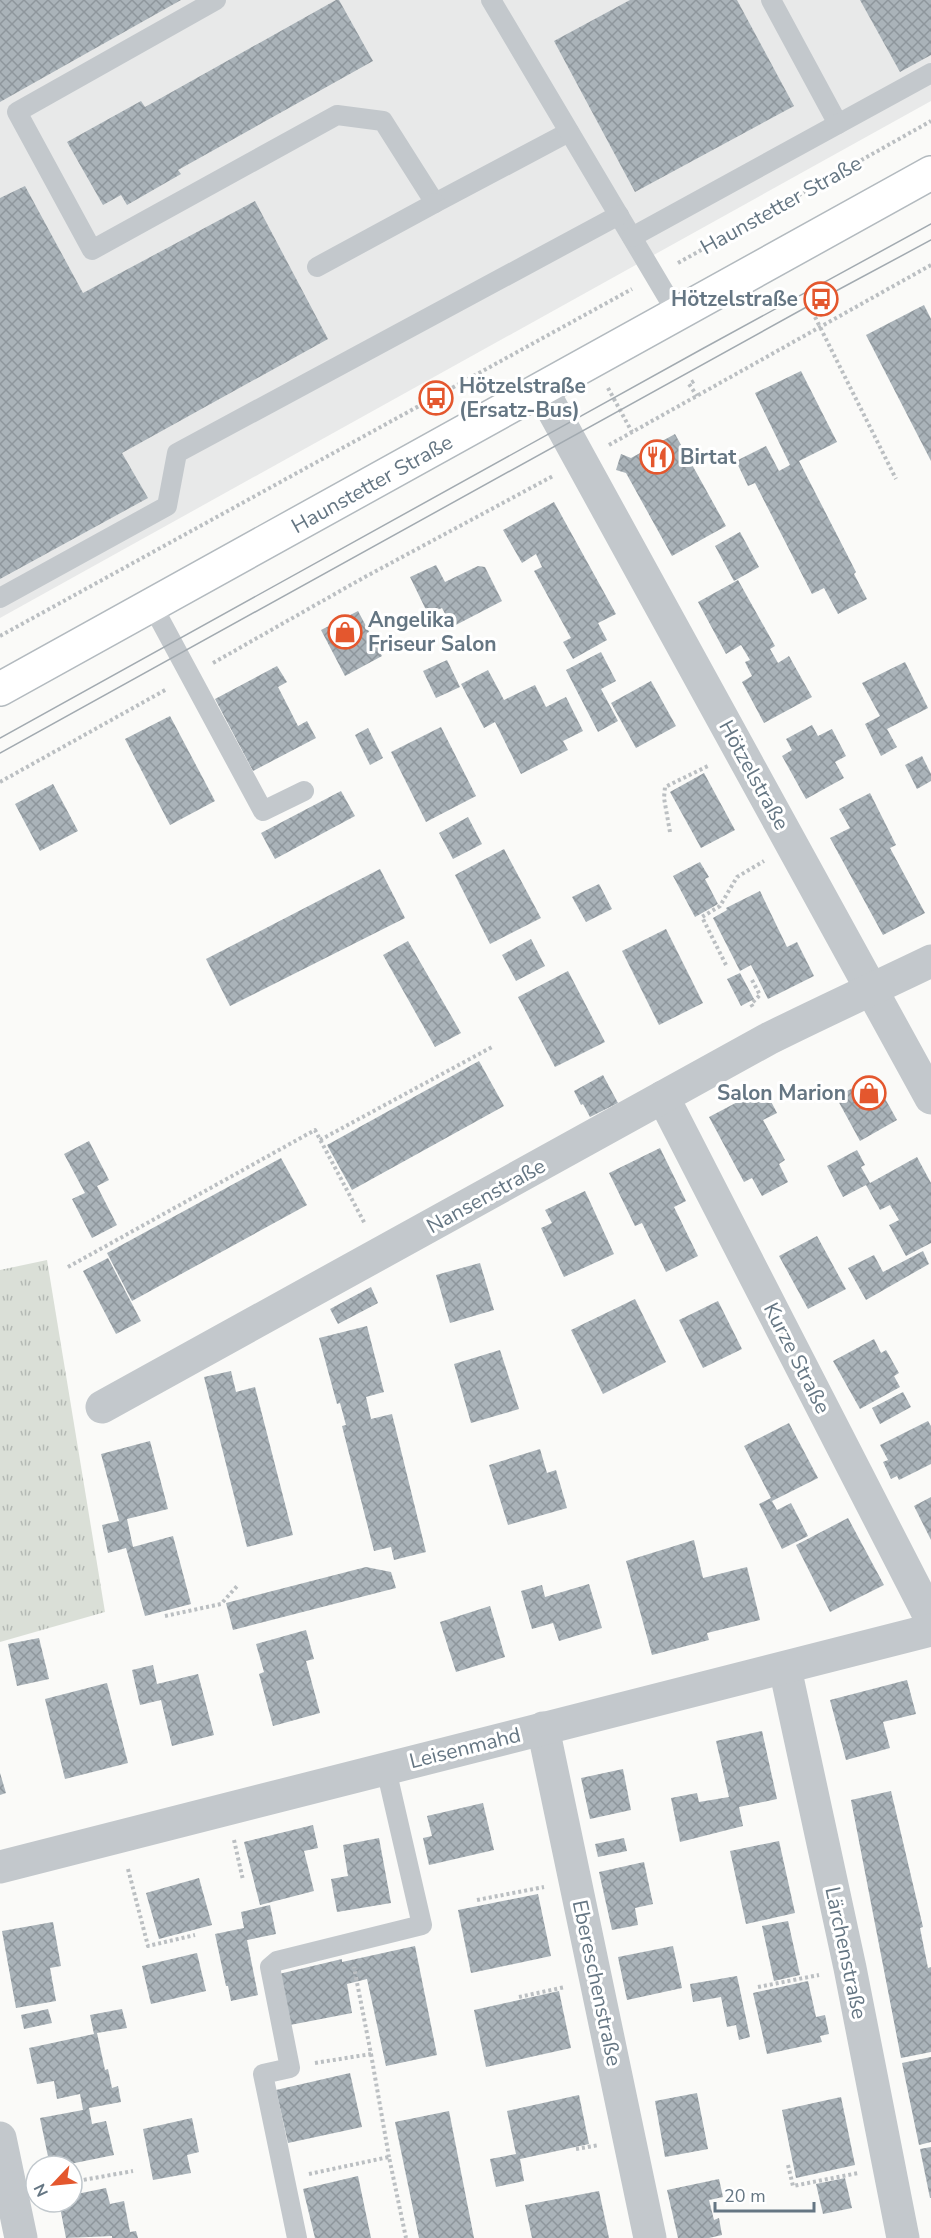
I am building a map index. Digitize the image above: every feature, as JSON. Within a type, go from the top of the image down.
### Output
[{"type":"main road","name":"Haunstetter Straße","points":[[0,689],[931,173]]},
{"type":"street","name":"Hötzelstraße","points":[[542,390],[931,1098]]},
{"type":"street","name":"Nansenstraße","points":[[102,1407],[768,1039],[931,961]]},
{"type":"street","name":"Kurze Straße","points":[[663,1097],[931,1619]]},
{"type":"street","name":"Leisenmahd","points":[[0,1867],[931,1630]]},
{"type":"street","name":"Lärchenstraße","points":[[785,1668],[850,1968],[903,2238]]},
{"type":"street","name":"Ebereschenstraße","points":[[543,1728],[650,2238]]},
{"type":"street","points":[[0,2138],[21,2238]]},
{"type":"lane","points":[[216,0],[17,112],[92,250],[337,115],[383,121],[435,203]]},
{"type":"lane","points":[[491,0],[678,315]]},
{"type":"lane","points":[[771,0],[838,124]]},
{"type":"lane","points":[[632,237],[931,73]]},
{"type":"lane","points":[[317,267],[569,132]]},
{"type":"lane","points":[[0,598],[167,506],[177,453],[619,214]]},
{"type":"lane","points":[[152,605],[263,811],[304,791]]},
{"type":"lane","points":[[297,2238],[263,2074],[290,2067],[270,1967],[277,1960],[422,1925],[386,1769]]},
{"type":"path","name":"Haunstetter Straße","points":[[0,636],[931,122]]},
{"type":"path","points":[[0,782],[363,578],[473,520],[820,328],[931,264]]},
{"type":"path","points":[[815,317],[896,479]]},
{"type":"path","points":[[693,381],[689,384],[697,396]]},
{"type":"path","points":[[670,832],[664,798],[665,787],[740,750]]},
{"type":"path","points":[[726,965],[702,917],[720,906],[737,877],[792,844]]},
{"type":"path","points":[[320,1140],[492,1047]]},
{"type":"path","points":[[68,1267],[315,1130],[381,1253]]},
{"type":"path","points":[[165,1616],[221,1604],[237,1585]]},
{"type":"path","points":[[119,1836],[148,1946],[195,1935]]},
{"type":"path","points":[[477,1900],[575,1881]]},
{"type":"path","points":[[349,1943],[406,2238]]},
{"type":"path","points":[[758,1987],[850,1968]]},
{"type":"path","points":[[519,1997],[596,1980]]},
{"type":"path","points":[[290,2067],[371,2054]]},
{"type":"path","points":[[285,2179],[389,2157]]},
{"type":"path","points":[[788,2165],[794,2186],[888,2167]]},
{"type":"path","points":[[84,2180],[133,2171]]},
{"type":"shaded area","points":[[0,0],[931,0],[931,101],[0,618]]},
{"type":"green space","points":[[47,1260],[105,1612],[0,1642],[0,1270]]},
{"type":"building","points":[[0,0],[181,0],[0,102]]},
{"type":"building","points":[[339,0],[373,61],[178,170],[181,174],[127,205],[121,195],[103,205],[67,142],[141,101],[145,107]]},
{"type":"building","points":[[630,0],[737,0],[794,106],[635,192],[554,41]]},
{"type":"building","points":[[860,0],[931,0],[931,55],[900,72]]},
{"type":"building","points":[[25,186],[83,293],[255,201],[328,339],[122,453],[148,498],[0,579],[0,198]]},
{"type":"building","points":[[924,305],[931,319],[931,461],[866,335]]},
{"type":"building","points":[[801,371],[837,442],[799,461],[856,572],[854,574],[867,599],[838,614],[824,588],[812,594],[755,483],[748,486],[736,461],[766,446],[779,471],[790,465],[755,393]]},
{"type":"building","points":[[675,434],[726,526],[672,556],[626,473],[616,470],[621,454],[631,458]]},
{"type":"building","points":[[554,502],[616,614],[598,623],[607,640],[573,659],[563,642],[571,638],[534,571],[542,567],[536,554],[522,563],[503,530]]},
{"type":"building","points":[[740,532],[759,567],[734,581],[715,546]]},
{"type":"building","points":[[436,565],[445,582],[478,566],[485,567],[502,601],[452,627],[442,608],[428,614],[410,577]]},
{"type":"building","points":[[738,580],[775,646],[770,649],[778,663],[789,656],[812,697],[764,723],[742,682],[752,676],[745,662],[750,660],[741,645],[726,654],[698,602]]},
{"type":"building","points":[[358,611],[382,656],[345,676],[321,630]]},
{"type":"building","points":[[601,652],[616,681],[601,689],[618,721],[598,732],[566,670]]},
{"type":"building","points":[[447,660],[460,687],[436,698],[423,671]]},
{"type":"building","points":[[905,662],[928,708],[887,729],[897,747],[881,756],[865,724],[880,716],[862,683]]},
{"type":"building","points":[[277,666],[287,682],[278,687],[298,726],[307,721],[316,738],[253,771],[215,699]]},
{"type":"building","points":[[488,670],[504,700],[535,685],[546,707],[566,697],[583,731],[563,741],[568,750],[521,774],[495,722],[484,728],[461,684]]},
{"type":"building","points":[[651,681],[676,726],[636,748],[611,703]]},
{"type":"building","points":[[170,716],[215,801],[170,825],[125,739]]},
{"type":"building","points":[[812,725],[818,736],[832,729],[846,756],[835,762],[844,778],[806,799],[782,756],[792,750],[786,739]]},
{"type":"building","points":[[441,727],[476,796],[426,822],[391,752]]},
{"type":"building","points":[[368,728],[383,758],[370,765],[355,735]]},
{"type":"building","points":[[922,756],[931,774],[931,781],[917,789],[905,765]]},
{"type":"building","points":[[704,773],[735,830],[701,848],[670,792]]},
{"type":"building","points":[[53,784],[78,831],[40,851],[15,804]]},
{"type":"building","points":[[341,791],[355,816],[275,859],[261,833]]},
{"type":"building","points":[[870,793],[896,845],[890,848],[925,913],[883,935],[830,838],[850,828],[839,809]]},
{"type":"building","points":[[468,817],[482,844],[453,859],[439,833]]},
{"type":"building","points":[[504,849],[541,918],[490,944],[455,875]]},
{"type":"building","points":[[700,862],[709,877],[705,879],[718,904],[695,917],[673,876]]},
{"type":"building","points":[[380,869],[405,918],[230,1006],[206,959]]},
{"type":"building","points":[[599,884],[612,909],[586,922],[572,897]]},
{"type":"building","points":[[760,891],[787,947],[797,942],[814,976],[768,999],[751,965],[740,971],[713,918],[727,910],[726,908]]},
{"type":"building","points":[[666,929],[703,1003],[659,1025],[622,951]]},
{"type":"building","points":[[531,939],[545,966],[516,981],[502,955]]},
{"type":"building","points":[[408,941],[461,1033],[435,1047],[383,955]]},
{"type":"building","points":[[568,971],[605,1042],[555,1067],[518,997]]},
{"type":"building","points":[[740,973],[754,999],[741,1006],[727,979]]},
{"type":"building","points":[[479,1061],[504,1106],[352,1190],[327,1145]]},
{"type":"building","points":[[603,1075],[618,1103],[590,1117],[574,1091]]},
{"type":"building","points":[[873,1077],[897,1120],[860,1141],[836,1097]]},
{"type":"building","points":[[764,1088],[777,1113],[763,1120],[785,1160],[779,1164],[788,1182],[762,1196],[752,1178],[744,1182],[709,1117]]},
{"type":"building","points":[[89,1141],[109,1180],[97,1186],[117,1225],[92,1238],[72,1199],[85,1193],[64,1154]]},
{"type":"building","points":[[660,1148],[686,1201],[674,1207],[698,1256],[666,1272],[642,1223],[635,1226],[609,1173]]},
{"type":"building","points":[[857,1150],[865,1165],[861,1167],[870,1183],[917,1157],[931,1183],[931,1243],[906,1256],[889,1225],[899,1220],[890,1205],[880,1210],[866,1185],[843,1197],[827,1166]]},
{"type":"building","points":[[281,1158],[307,1205],[132,1301],[107,1253]]},
{"type":"building","points":[[585,1191],[614,1254],[564,1277],[541,1228],[552,1223],[545,1210]]},
{"type":"building","points":[[817,1236],[846,1289],[808,1309],[779,1256]]},
{"type":"building","points":[[923,1251],[929,1264],[866,1300],[848,1268],[874,1255],[883,1272]]},
{"type":"building","points":[[108,1258],[141,1321],[116,1334],[83,1271]]},
{"type":"building","points":[[480,1263],[494,1310],[450,1323],[436,1275]]},
{"type":"building","points":[[371,1287],[378,1303],[338,1324],[330,1309]]},
{"type":"building","points":[[635,1299],[666,1362],[603,1394],[571,1330]]},
{"type":"building","points":[[718,1301],[742,1349],[703,1368],[679,1320]]},
{"type":"building","points":[[367,1326],[384,1392],[366,1397],[371,1419],[392,1414],[426,1552],[394,1560],[391,1547],[374,1551],[342,1426],[346,1425],[340,1403],[337,1404],[319,1338]]},
{"type":"building","points":[[874,1339],[881,1353],[886,1350],[899,1373],[894,1376],[900,1387],[860,1409],[833,1361]]},
{"type":"building","points":[[500,1350],[519,1409],[471,1423],[454,1364]]},
{"type":"building","points":[[231,1371],[236,1392],[255,1387],[293,1535],[247,1547],[204,1377]]},
{"type":"building","points":[[903,1392],[911,1407],[880,1424],[872,1408]]},
{"type":"building","points":[[928,1421],[931,1426],[931,1464],[899,1480],[897,1476],[891,1479],[883,1462],[888,1460],[880,1445]]},
{"type":"building","points":[[789,1423],[818,1478],[772,1501],[777,1510],[791,1503],[808,1536],[782,1549],[759,1504],[771,1498],[744,1446]]},
{"type":"building","points":[[150,1441],[168,1509],[127,1519],[133,1547],[173,1536],[191,1604],[145,1616],[126,1548],[108,1553],[102,1525],[119,1521],[101,1454]]},
{"type":"building","points":[[540,1449],[547,1473],[556,1470],[567,1508],[508,1525],[489,1465]]},
{"type":"building","points":[[931,1497],[931,1540],[914,1506]]},
{"type":"building","points":[[848,1518],[884,1585],[830,1612],[796,1545]]},
{"type":"building","points":[[694,1540],[703,1578],[747,1567],[760,1620],[707,1633],[709,1640],[652,1655],[626,1561]]},
{"type":"building","points":[[366,1567],[391,1572],[396,1588],[233,1630],[226,1603]]},
{"type":"building","points":[[589,1584],[602,1628],[559,1641],[553,1623],[532,1629],[521,1591],[542,1585],[545,1597]]},
{"type":"building","points":[[490,1606],[505,1657],[456,1672],[440,1622]]},
{"type":"building","points":[[306,1630],[314,1659],[306,1661],[320,1713],[273,1726],[259,1674],[264,1672],[256,1644]]},
{"type":"building","points":[[39,1638],[49,1679],[17,1686],[8,1644]]},
{"type":"building","points":[[153,1665],[157,1684],[198,1674],[214,1735],[172,1746],[161,1700],[140,1705],[132,1670]]},
{"type":"building","points":[[907,1680],[916,1714],[883,1722],[890,1748],[846,1760],[830,1700]]},
{"type":"building","points":[[107,1683],[128,1763],[65,1779],[45,1699]]},
{"type":"building","points":[[762,1731],[777,1799],[739,1807],[743,1826],[680,1842],[671,1798],[697,1793],[699,1802],[729,1797],[716,1741]]},
{"type":"building","points":[[623,1769],[631,1810],[590,1819],[581,1778]]},
{"type":"building","points":[[0,1773],[6,1793],[0,1795]]},
{"type":"building","points":[[891,1791],[923,1927],[920,1928],[928,1968],[931,1967],[931,2052],[901,2058],[851,1800]]},
{"type":"building","points":[[483,1803],[494,1850],[429,1865],[423,1838],[432,1836],[427,1816]]},
{"type":"building","points":[[313,1825],[318,1848],[304,1851],[314,1891],[260,1905],[244,1842]]},
{"type":"building","points":[[379,1838],[391,1903],[337,1912],[331,1879],[348,1876],[343,1845]]},
{"type":"building","points":[[624,1838],[627,1851],[598,1857],[595,1844]]},
{"type":"building","points":[[779,1841],[795,1913],[746,1924],[730,1851]]},
{"type":"building","points":[[644,1862],[653,1904],[635,1908],[638,1925],[612,1930],[599,1872]]},
{"type":"building","points":[[199,1878],[212,1925],[159,1939],[146,1893]]},
{"type":"building","points":[[538,1894],[551,1956],[471,1973],[458,1910]]},
{"type":"building","points":[[270,1905],[276,1934],[247,1940],[258,1995],[231,2001],[215,1934],[244,1928],[241,1912]]},
{"type":"building","points":[[788,1921],[800,1975],[774,1981],[762,1926]]},
{"type":"building","points":[[53,1922],[61,1966],[50,1968],[56,2001],[16,2008],[2,1931]]},
{"type":"building","points":[[415,1946],[437,2055],[386,2066],[367,1979],[347,1984],[352,2013],[290,2025],[279,1974],[342,1959],[342,1962]]},
{"type":"building","points":[[673,1946],[682,1988],[627,2000],[618,1957]]},
{"type":"building","points":[[197,1953],[206,1991],[151,2004],[142,1966]]},
{"type":"building","points":[[737,1976],[750,2037],[739,2040],[736,2025],[727,2027],[721,1997],[693,2002],[690,1984]]},
{"type":"building","points":[[808,1981],[816,2017],[825,2015],[829,2034],[820,2036],[822,2042],[767,2054],[753,1993]]},
{"type":"building","points":[[559,1991],[571,2048],[486,2067],[474,2010]]},
{"type":"building","points":[[48,2009],[52,2023],[24,2029],[21,2015]]},
{"type":"building","points":[[122,2009],[127,2028],[97,2033],[105,2070],[108,2069],[112,2088],[118,2086],[121,2102],[89,2108],[92,2124],[106,2121],[114,2155],[84,2161],[84,2154],[48,2154],[40,2118],[83,2110],[80,2094],[57,2099],[54,2081],[37,2084],[29,2048],[94,2034],[90,2015]]},
{"type":"building","points":[[931,2057],[931,2142],[919,2145],[902,2063]]},
{"type":"building","points":[[350,2073],[362,2127],[288,2143],[276,2090]]},
{"type":"building","points":[[697,2093],[708,2149],[665,2157],[655,2101]]},
{"type":"building","points":[[579,2095],[589,2144],[520,2159],[524,2181],[496,2187],[490,2159],[516,2154],[507,2111]]},
{"type":"building","points":[[841,2097],[855,2165],[796,2178],[782,2110]]},
{"type":"building","points":[[449,2111],[474,2238],[419,2238],[395,2122]]},
{"type":"building","points":[[192,2118],[199,2152],[187,2155],[191,2173],[153,2180],[143,2129]]},
{"type":"building","points":[[931,2147],[931,2198],[930,2198],[920,2149]]},
{"type":"building","points":[[358,2176],[371,2238],[315,2238],[303,2189]]},
{"type":"building","points":[[845,2178],[852,2208],[823,2214],[816,2184]]},
{"type":"building","points":[[719,2179],[723,2197],[709,2200],[714,2220],[719,2218],[722,2235],[709,2238],[678,2238],[667,2190]]},
{"type":"building","points":[[106,2188],[110,2204],[124,2201],[130,2232],[136,2231],[138,2238],[112,2238],[112,2236],[66,2238],[61,2214],[84,2214],[84,2193]]},
{"type":"building","points":[[599,2191],[609,2238],[532,2238],[525,2205]]},
{"type":"tram line","points":[[0,738],[931,224]]},
{"type":"tram line","points":[[0,753],[931,240]]},
{"type":"place","name":"Hötzelstraße","points":[[821,299]]},
{"type":"place","name":"Hötzelstraße (Ersatz-Bus)","points":[[436,398]]},
{"type":"place","name":"Birtat","points":[[657,457]]},
{"type":"place","name":"Angelika Friseur Salon","points":[[345,632]]},
{"type":"place","name":"Salon Marion","points":[[869,1093]]}]
